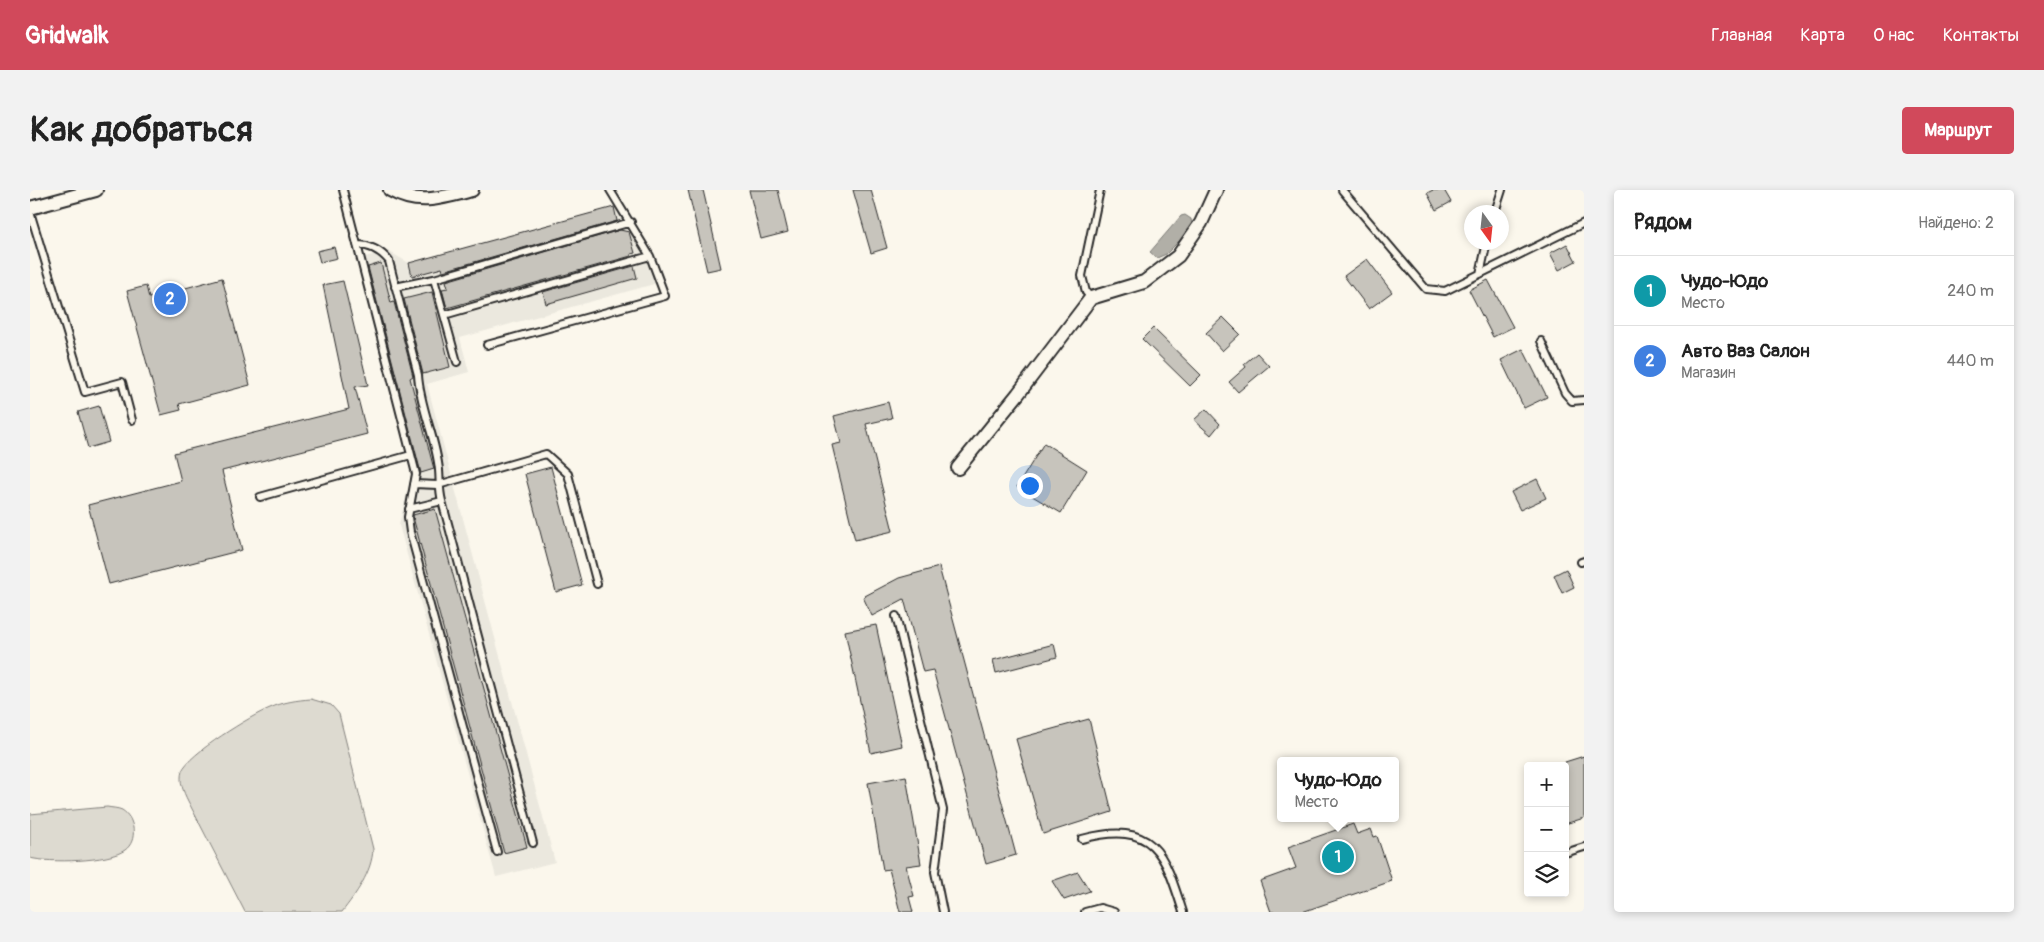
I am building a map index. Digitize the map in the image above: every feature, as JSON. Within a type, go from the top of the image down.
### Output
[{"type":"street","points":[[30,208],[96,190]]},
{"type":"street","points":[[390,190],[413,200],[425,201],[472,190]]},
{"type":"street","points":[[958,468],[1018,394],[1091,298],[1144,282],[1178,256],[1201,223],[1216,190]]},
{"type":"lane","points":[[343,190],[416,474],[409,509],[410,532],[497,852]]},
{"type":"lane","points":[[487,345],[665,296],[650,256],[610,190]]},
{"type":"lane","points":[[1091,298],[1086,292],[1082,276],[1100,190]]},
{"type":"lane","points":[[1342,190],[1426,289],[1445,291],[1584,223]]},
{"type":"lane","points":[[1497,205],[1502,190]]},
{"type":"lane","points":[[30,212],[84,392],[122,382],[132,420]]},
{"type":"lane","points":[[395,287],[434,278],[631,222]]},
{"type":"lane","points":[[357,245],[370,247],[389,261],[418,375],[419,391],[439,471],[438,485],[534,843]]},
{"type":"lane","points":[[1480,274],[1485,250]]},
{"type":"lane","points":[[444,315],[650,256]]},
{"type":"lane","points":[[434,278],[457,362]]},
{"type":"lane","points":[[1540,341],[1565,394],[1572,401],[1584,400]]},
{"type":"lane","points":[[414,484],[438,485],[546,454],[568,474],[597,584]]},
{"type":"lane","points":[[260,497],[411,455]]},
{"type":"lane","points":[[409,509],[442,501]]},
{"type":"lane","points":[[896,616],[943,810],[935,872],[943,912]]},
{"type":"lane","points":[[1082,839],[1106,832],[1128,834],[1151,842],[1168,865],[1183,912]]},
{"type":"lane","points":[[1568,852],[1584,847]]},
{"type":"lane","points":[[1085,912],[1100,908],[1114,912]]},
{"type":"shaded area","points":[[624,204],[665,281],[460,338],[469,372],[427,384],[555,862],[496,877],[399,525],[412,471],[357,259],[388,251],[409,263]]},
{"type":"shaded area","points":[[1185,215],[1191,219],[1192,226],[1190,230],[1166,254],[1157,258],[1150,252],[1181,216]]},
{"type":"shaded area","points":[[311,699],[331,705],[339,714],[373,849],[370,866],[358,890],[342,912],[245,912],[186,797],[181,782],[182,771],[208,745],[250,718],[280,704]]},
{"type":"shaded area","points":[[107,807],[122,810],[130,818],[133,835],[132,841],[125,850],[117,854],[93,859],[51,861],[30,858],[30,814]]},
{"type":"building","points":[[688,190],[703,190],[721,268],[707,271]]},
{"type":"building","points":[[749,190],[778,190],[788,232],[761,239]]},
{"type":"building","points":[[853,190],[871,190],[887,248],[871,253]]},
{"type":"building","points":[[1433,190],[1444,190],[1451,202],[1436,210],[1427,193]]},
{"type":"building","points":[[614,207],[617,221],[443,271],[442,268],[412,276],[409,263]]},
{"type":"building","points":[[620,230],[629,232],[635,253],[631,254],[631,256],[447,308],[442,289],[448,288],[446,281]]},
{"type":"building","points":[[1567,244],[1576,261],[1559,270],[1550,253]]},
{"type":"building","points":[[334,247],[337,258],[320,262],[317,251]]},
{"type":"building","points":[[1367,259],[1392,292],[1369,309],[1344,276]]},
{"type":"building","points":[[381,263],[391,303],[394,302],[413,376],[410,378],[434,469],[421,473],[368,267]]},
{"type":"building","points":[[634,266],[637,278],[546,304],[543,292]]},
{"type":"building","points":[[222,278],[250,385],[179,404],[181,410],[161,415],[127,291],[146,286],[149,298]]},
{"type":"building","points":[[1488,280],[1513,327],[1493,337],[1469,290]]},
{"type":"building","points":[[343,281],[368,385],[355,387],[367,434],[222,471],[242,550],[109,584],[88,505],[181,481],[174,453],[349,409],[323,285]]},
{"type":"building","points":[[432,292],[450,367],[423,374],[404,299]]},
{"type":"building","points":[[1223,317],[1240,334],[1222,351],[1206,333]]},
{"type":"building","points":[[1153,328],[1201,375],[1190,386],[1142,339]]},
{"type":"building","points":[[1523,349],[1547,397],[1524,408],[1501,360]]},
{"type":"building","points":[[1257,353],[1269,366],[1238,392],[1229,382],[1246,367],[1244,364]]},
{"type":"building","points":[[888,402],[892,418],[866,424],[893,531],[855,540],[832,445],[841,443],[834,416]]},
{"type":"building","points":[[99,406],[109,442],[88,448],[78,412]]},
{"type":"building","points":[[1206,409],[1220,424],[1211,435],[1194,420]]},
{"type":"building","points":[[1044,443],[1087,470],[1061,513],[1017,487]]},
{"type":"building","points":[[551,467],[582,585],[556,592],[525,474]]},
{"type":"building","points":[[1537,479],[1546,498],[1520,510],[1511,492]]},
{"type":"building","points":[[435,509],[527,847],[504,853],[414,521],[413,515]]},
{"type":"building","points":[[939,567],[1016,855],[986,864],[933,670],[923,672],[904,599],[872,616],[863,597],[899,578]]},
{"type":"building","points":[[1566,569],[1574,587],[1562,593],[1554,575]]},
{"type":"building","points":[[876,625],[902,746],[871,753],[845,631]]},
{"type":"building","points":[[1054,644],[1057,657],[996,673],[993,660]]},
{"type":"building","points":[[1089,719],[1112,812],[1043,834],[1016,739]]},
{"type":"building","points":[[1584,756],[1584,818],[1569,823],[1569,762],[1565,762]]},
{"type":"building","points":[[906,776],[921,864],[906,866],[914,896],[909,897],[913,912],[900,912],[889,869],[883,870],[868,783]]},
{"type":"building","points":[[1353,824],[1357,834],[1371,829],[1374,837],[1377,836],[1392,881],[1302,912],[1271,912],[1260,881],[1296,868],[1288,847]]},
{"type":"building","points":[[1078,872],[1090,891],[1064,900],[1052,881]]},
{"type":"place","name":"Авто Ваз Салон","points":[[170,299]]},
{"type":"place","name":"Чудо-Юдо","points":[[1338,857]]}]
